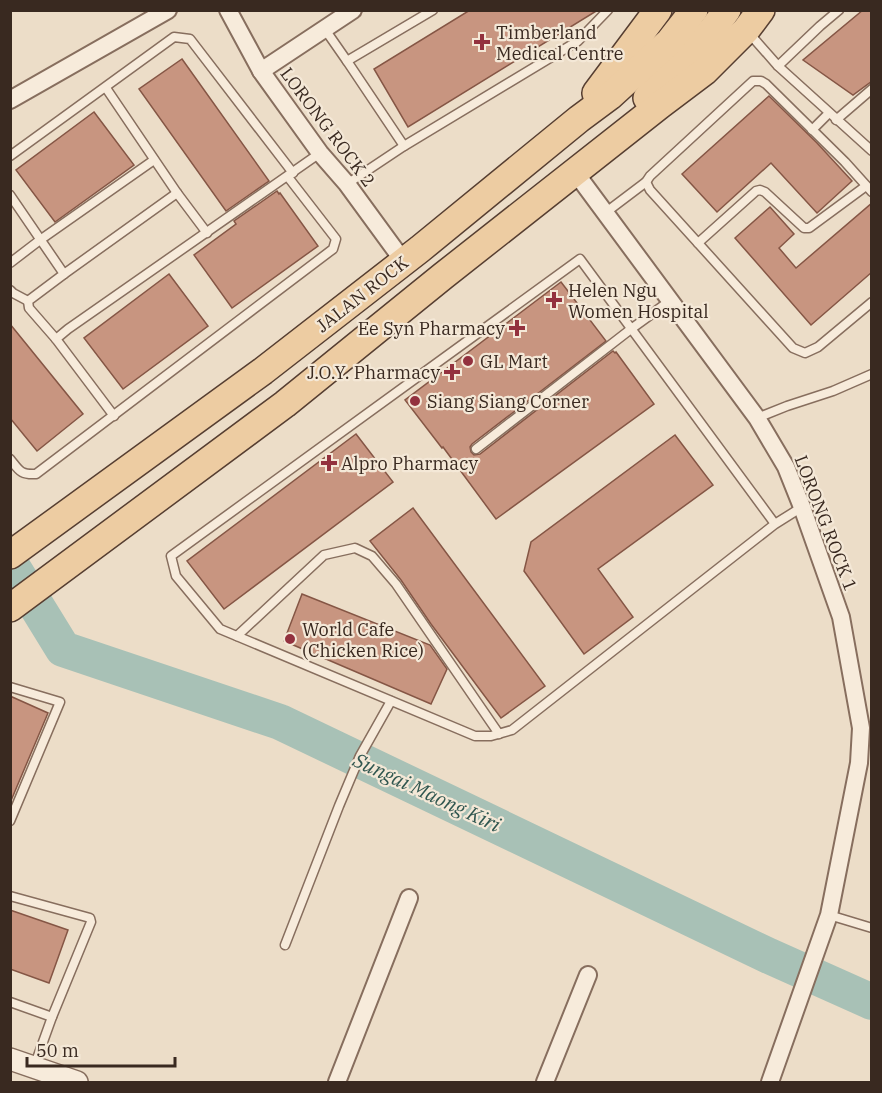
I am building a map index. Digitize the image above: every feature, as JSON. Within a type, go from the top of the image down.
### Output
[{"type":"main road","points":[[579,119],[601,84],[658,10]]},
{"type":"main road","name":"JALAN ROCK","points":[[21,547],[263,371],[404,262],[610,96],[669,42],[694,10]]},
{"type":"main road","name":"JALAN ROCK","points":[[575,172],[712,30],[727,10]]},
{"type":"main road","name":"JALAN ROCK","points":[[10,608],[285,404],[443,276],[705,71],[753,20]]},
{"type":"street","points":[[10,100],[168,10]]},
{"type":"street","name":"LORONG ROCK 2","points":[[228,10],[261,71],[320,153],[404,262]]},
{"type":"street","points":[[261,71],[353,10]]},
{"type":"street","name":"LORONG ROCK 1","points":[[575,172],[758,418],[786,467],[841,617],[865,762],[830,915],[770,1083]]},
{"type":"street","points":[[337,1083],[409,898]]},
{"type":"street","points":[[545,1083],[588,975]]},
{"type":"street","points":[[10,1059],[72,1082]]},
{"type":"lane","points":[[347,61],[433,10]]},
{"type":"lane","points":[[346,184],[404,146],[578,41],[608,10]]},
{"type":"lane","points":[[777,66],[839,10]]},
{"type":"lane","points":[[753,20],[777,66],[872,151]]},
{"type":"lane","points":[[324,28],[404,146]]},
{"type":"lane","points":[[10,156],[174,38],[190,39],[336,239],[333,249],[36,474],[21,473],[10,459]]},
{"type":"lane","points":[[605,213],[646,182],[753,81],[766,84],[869,189],[809,228],[804,228],[765,192],[756,191],[698,243]]},
{"type":"lane","points":[[105,88],[207,233]]},
{"type":"lane","points":[[836,120],[872,89]]},
{"type":"lane","points":[[812,130],[829,113]]},
{"type":"lane","points":[[57,339],[68,329],[320,153]]},
{"type":"lane","points":[[10,263],[154,160]]},
{"type":"lane","points":[[646,182],[650,190],[793,348],[805,353],[818,347],[872,302]]},
{"type":"lane","points":[[28,302],[177,193]]},
{"type":"lane","points":[[10,195],[64,274]]},
{"type":"lane","points":[[776,524],[580,259],[171,556],[176,576],[220,629],[475,736],[491,736],[512,730],[776,524],[802,507]]},
{"type":"lane","points":[[10,290],[28,302],[29,308],[57,339],[114,416]]},
{"type":"lane","points":[[476,449],[670,300]]},
{"type":"lane","points":[[758,418],[833,391],[872,374]]},
{"type":"lane","points":[[237,636],[324,555],[355,548],[372,556],[396,584],[499,734]]},
{"type":"lane","points":[[10,687],[60,702],[10,821]]},
{"type":"lane","points":[[285,945],[360,756],[391,701]]},
{"type":"lane","points":[[10,896],[90,918],[91,921],[34,1067]]},
{"type":"lane","points":[[830,915],[872,928]]},
{"type":"lane","points":[[10,1002],[52,1017]]},
{"type":"building","name":"Timberland Medical Centre","points":[[470,10],[598,10],[408,127],[374,69]]},
{"type":"building","points":[[863,10],[872,10],[872,81],[853,95],[803,60]]},
{"type":"building","points":[[182,59],[269,181],[226,211],[139,89]]},
{"type":"building","points":[[769,96],[852,181],[817,213],[771,163],[717,212],[682,174]]},
{"type":"building","points":[[94,112],[134,165],[55,222],[16,170]]},
{"type":"building","points":[[277,191],[318,246],[232,308],[194,255],[236,224],[234,221]]},
{"type":"building","points":[[872,203],[872,272],[811,325],[735,238],[770,207],[794,234],[779,248],[796,268]]},
{"type":"building","points":[[169,274],[208,326],[123,389],[84,338]]},
{"type":"building","points":[[561,282],[606,341],[472,444],[471,452],[474,455],[480,454],[613,351],[654,404],[496,519],[405,400]]},
{"type":"building","points":[[10,324],[83,414],[37,451],[10,418]]},
{"type":"building","points":[[356,434],[393,482],[224,609],[187,561]]},
{"type":"building","points":[[675,435],[713,485],[598,569],[633,617],[584,654],[524,571],[531,542]]},
{"type":"building","points":[[413,508],[545,686],[501,718],[370,541]]},
{"type":"building","points":[[302,594],[430,645],[447,669],[431,704],[284,641]]},
{"type":"building","points":[[10,696],[48,713],[10,803]]},
{"type":"building","points":[[10,910],[68,930],[49,983],[10,969]]},
{"type":"waterway","name":"Sungai Maong Kiri","points":[[10,563],[63,649],[280,722],[769,956],[872,1002]]},
{"type":"place","name":"Timberland Medical Centre","points":[[482,42]]},
{"type":"place","name":"Helen Ngu Women Hospital","points":[[554,300]]},
{"type":"place","name":"Ee Syn Pharmacy","points":[[517,328]]},
{"type":"place","name":"GL Mart","points":[[468,361]]},
{"type":"place","name":"J.O.Y. Pharmacy","points":[[452,372]]},
{"type":"place","name":"Siang Siang Corner","points":[[415,401]]},
{"type":"place","name":"Alpro Pharmacy","points":[[329,463]]},
{"type":"place","name":"World Cafe (Chicken Rice)","points":[[290,639]]}]
